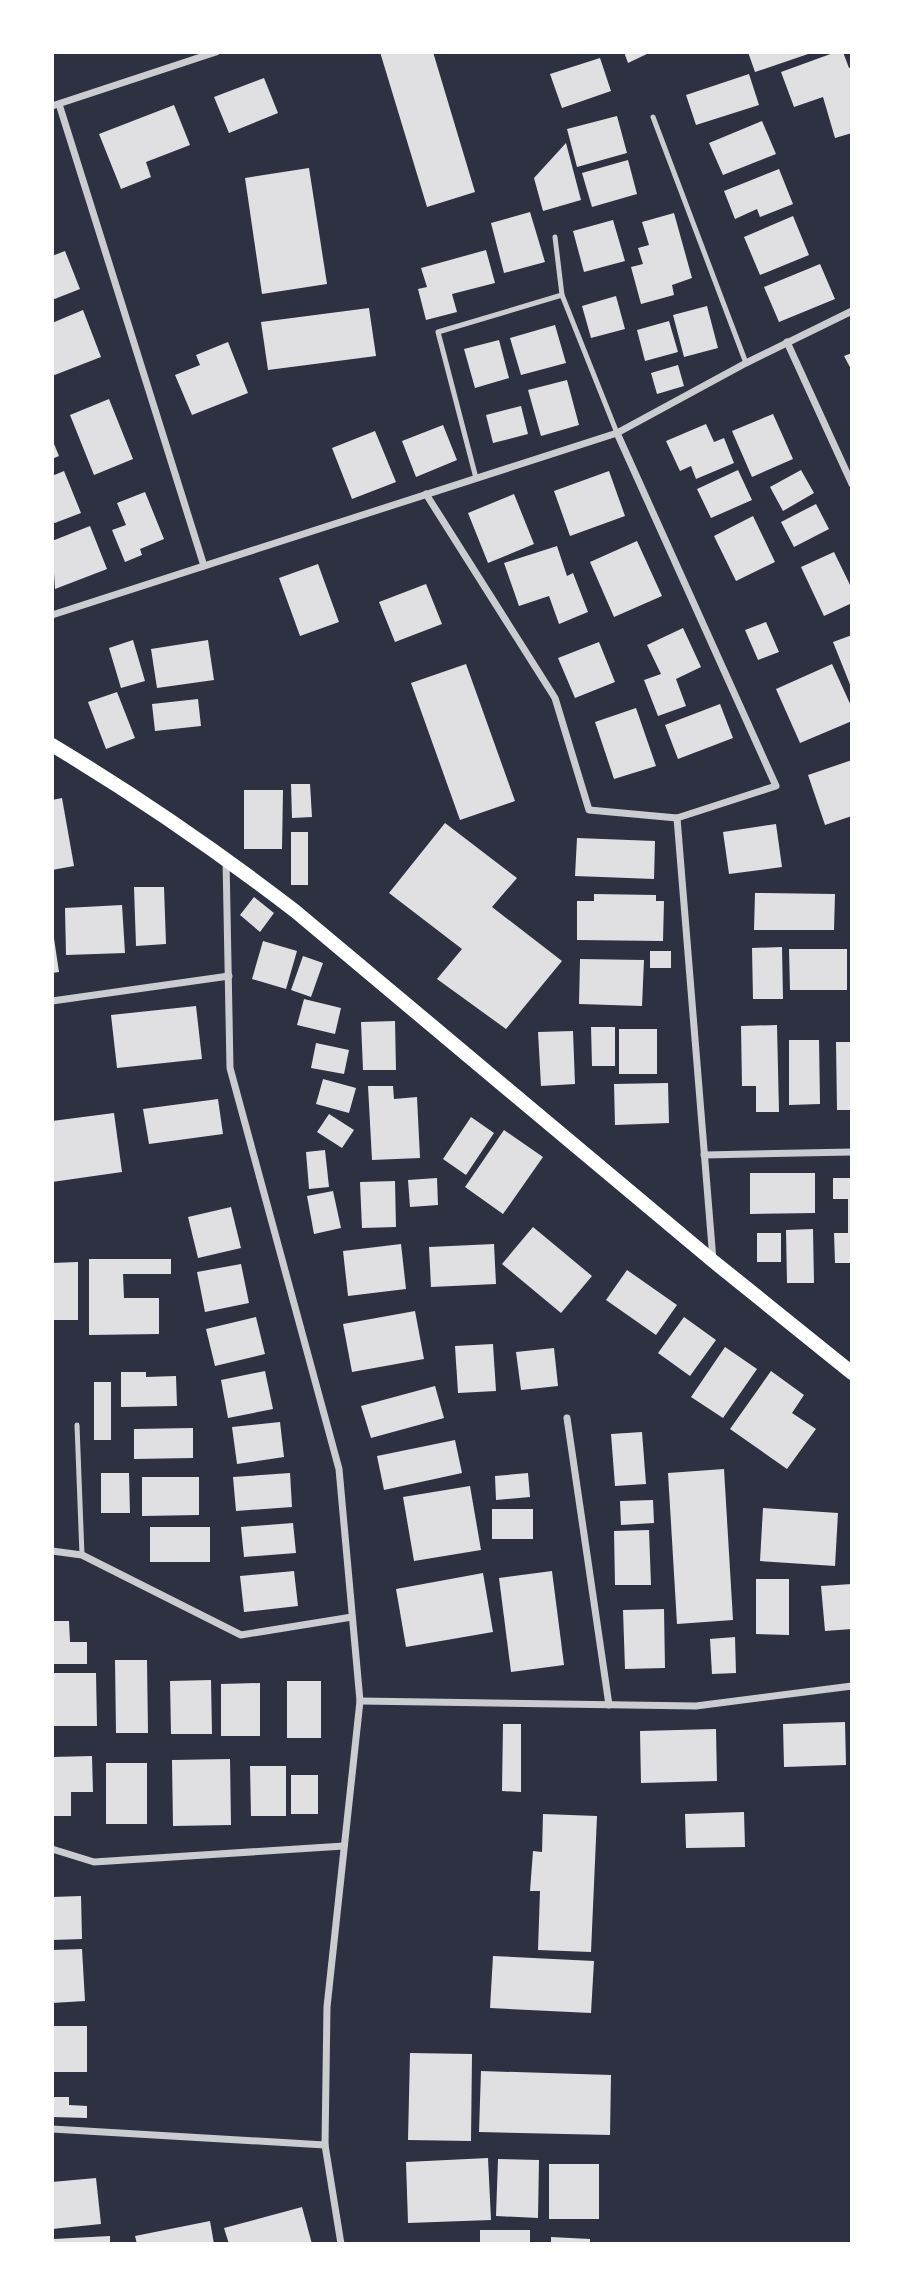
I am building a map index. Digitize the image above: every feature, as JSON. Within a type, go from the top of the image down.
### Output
[{"type":"main road","points":[[52,745],[121,786],[226,858],[295,911],[713,1261],[852,1373]]},
{"type":"street","points":[[204,566],[56,105],[216,52]]},
{"type":"street","points":[[52,615],[617,433],[746,363],[852,311]]},
{"type":"street","points":[[787,342],[852,484]]},
{"type":"street","points":[[426,494],[555,698],[589,810],[677,818],[776,786],[617,433]]},
{"type":"street","points":[[677,818],[713,1261]]},
{"type":"street","points":[[226,858],[230,1068],[339,1469],[360,1701],[327,2007],[325,2145],[341,2244]]},
{"type":"street","points":[[52,1001],[229,976]]},
{"type":"street","points":[[704,1155],[852,1152]]},
{"type":"street","points":[[567,1418],[609,1705]]},
{"type":"street","points":[[52,1551],[82,1555],[241,1635],[352,1617]]},
{"type":"street","points":[[360,1701],[696,1706],[852,1686]]},
{"type":"street","points":[[52,1849],[94,1862],[344,1846]]},
{"type":"street","points":[[52,2129],[325,2145]]},
{"type":"lane","points":[[653,117],[746,363]]},
{"type":"lane","points":[[555,237],[562,295],[617,433]]},
{"type":"lane","points":[[476,478],[438,332],[562,295]]},
{"type":"lane","points":[[76,1424],[82,1555]]},
{"type":"building","points":[[380,52],[433,52],[475,192],[427,207]]},
{"type":"building","points":[[624,52],[651,52],[628,63]]},
{"type":"building","points":[[748,52],[811,52],[811,53],[755,72]]},
{"type":"building","points":[[836,52],[843,52],[849,68],[852,67],[852,133],[835,138],[823,97],[794,107],[781,72]]},
{"type":"building","points":[[600,58],[611,91],[562,108],[550,74]]},
{"type":"building","points":[[749,74],[759,105],[696,125],[686,95]]},
{"type":"building","points":[[264,78],[278,113],[229,133],[214,97]]},
{"type":"building","points":[[174,105],[190,145],[146,162],[151,177],[121,189],[99,134]]},
{"type":"building","points":[[617,116],[627,153],[577,167],[567,129]]},
{"type":"building","points":[[762,121],[776,154],[723,175],[709,143]]},
{"type":"building","points":[[566,143],[581,200],[543,211],[534,178]]},
{"type":"building","points":[[628,160],[637,194],[592,207],[582,173]]},
{"type":"building","points":[[309,168],[327,284],[262,294],[245,178]]},
{"type":"building","points":[[779,169],[793,204],[760,217],[757,209],[735,219],[724,191]]},
{"type":"building","points":[[530,212],[545,262],[504,273],[491,223]]},
{"type":"building","points":[[674,213],[692,278],[672,285],[674,295],[641,304],[631,267],[643,264],[638,248],[649,245],[642,222]]},
{"type":"building","points":[[793,216],[809,255],[760,275],[744,237]]},
{"type":"building","points":[[613,220],[625,261],[584,272],[573,231]]},
{"type":"building","points":[[486,250],[495,283],[452,294],[457,312],[426,320],[418,289],[427,287],[421,268]]},
{"type":"building","points":[[65,251],[80,289],[52,300],[52,256]]},
{"type":"building","points":[[820,264],[835,299],[779,322],[764,287]]},
{"type":"building","points":[[616,296],[625,329],[591,338],[582,306]]},
{"type":"building","points":[[707,306],[718,348],[684,357],[673,315]]},
{"type":"building","points":[[369,308],[376,356],[268,370],[261,322]]},
{"type":"building","points":[[83,310],[101,357],[52,376],[52,323]]},
{"type":"building","points":[[669,321],[678,352],[645,361],[637,330]]},
{"type":"building","points":[[555,325],[566,363],[521,375],[510,338]]},
{"type":"building","points":[[499,340],[509,378],[475,388],[464,349]]},
{"type":"building","points":[[228,342],[248,393],[192,415],[175,375],[200,365],[196,355]]},
{"type":"building","points":[[852,353],[852,371],[844,356]]},
{"type":"building","points":[[678,365],[684,386],[657,394],[651,373]]},
{"type":"building","points":[[567,380],[579,425],[541,436],[528,390]]},
{"type":"building","points":[[109,399],[133,459],[94,475],[70,415]]},
{"type":"building","points":[[521,406],[528,434],[493,443],[486,415]]},
{"type":"building","points":[[773,414],[793,459],[752,477],[732,431]]},
{"type":"building","points":[[706,424],[714,442],[724,438],[734,463],[696,479],[691,466],[680,471],[666,441]]},
{"type":"building","points":[[443,425],[457,460],[416,477],[402,441]]},
{"type":"building","points":[[375,431],[396,482],[352,499],[332,448]]},
{"type":"building","points":[[52,439],[59,456],[52,459]]},
{"type":"building","points":[[738,470],[752,500],[711,518],[697,489]]},
{"type":"building","points":[[801,470],[814,493],[783,511],[770,487]]},
{"type":"building","points":[[64,471],[81,513],[52,524],[52,476]]},
{"type":"building","points":[[609,471],[625,516],[570,536],[554,491]]},
{"type":"building","points":[[145,492],[164,539],[140,549],[142,555],[125,562],[112,530],[126,525],[117,503]]},
{"type":"building","points":[[514,494],[534,544],[488,563],[468,513]]},
{"type":"building","points":[[816,504],[829,529],[794,547],[781,522]]},
{"type":"building","points":[[753,516],[775,562],[736,581],[714,536]]},
{"type":"building","points":[[90,526],[107,569],[55,589],[52,541]]},
{"type":"building","points":[[637,541],[662,596],[614,617],[590,562]]},
{"type":"building","points":[[557,546],[567,576],[573,573],[588,612],[559,624],[549,596],[519,606],[504,563]]},
{"type":"building","points":[[834,552],[852,589],[852,603],[824,616],[801,567]]},
{"type":"building","points":[[318,564],[339,622],[300,636],[279,578]]},
{"type":"building","points":[[426,584],[442,624],[395,642],[379,602]]},
{"type":"building","points":[[766,622],[779,652],[758,660],[745,630]]},
{"type":"building","points":[[683,628],[701,667],[676,679],[686,706],[658,716],[644,680],[661,674],[647,645]]},
{"type":"building","points":[[852,635],[852,687],[851,687],[833,642]]},
{"type":"building","points":[[133,640],[145,681],[121,688],[109,648]]},
{"type":"building","points":[[208,640],[214,680],[157,688],[151,649]]},
{"type":"building","points":[[599,642],[615,682],[575,698],[558,658]]},
{"type":"building","points":[[466,664],[515,801],[460,820],[411,683]]},
{"type":"building","points":[[832,664],[852,708],[852,721],[800,743],[776,689]]},
{"type":"building","points":[[117,692],[135,738],[106,749],[88,702]]},
{"type":"building","points":[[198,699],[201,726],[155,731],[152,704]]},
{"type":"building","points":[[720,704],[733,738],[678,759],[665,725]]},
{"type":"building","points":[[636,708],[656,766],[614,779],[595,722]]},
{"type":"building","points":[[852,760],[852,816],[825,825],[808,775]]},
{"type":"building","points":[[291,784],[310,784],[312,817],[292,818]]},
{"type":"building","points":[[244,790],[283,790],[282,849],[244,849]]},
{"type":"building","points":[[62,798],[74,866],[52,870],[52,800]]},
{"type":"building","points":[[445,823],[517,878],[492,907],[562,961],[506,1029],[437,979],[462,949],[389,893]]},
{"type":"building","points":[[776,824],[782,867],[729,874],[723,832]]},
{"type":"building","points":[[291,832],[308,832],[308,885],[291,885]]},
{"type":"building","points":[[577,838],[655,841],[654,879],[575,876]]},
{"type":"building","points":[[134,887],[164,887],[166,944],[136,946]]},
{"type":"building","points":[[755,893],[835,894],[834,930],[754,930]]},
{"type":"building","points":[[594,894],[656,895],[656,901],[664,901],[663,941],[577,940],[577,901],[594,901]]},
{"type":"building","points":[[254,897],[274,913],[260,932],[240,915]]},
{"type":"building","points":[[122,905],[125,953],[66,955],[65,908]]},
{"type":"building","points":[[52,925],[59,972],[52,973]]},
{"type":"building","points":[[263,941],[297,951],[286,989],[252,979]]},
{"type":"building","points":[[782,947],[783,999],[753,999],[752,948]]},
{"type":"building","points":[[789,949],[847,949],[847,990],[790,990]]},
{"type":"building","points":[[650,951],[671,951],[671,968],[650,968]]},
{"type":"building","points":[[303,956],[323,963],[311,997],[291,990]]},
{"type":"building","points":[[580,959],[644,960],[642,1006],[579,1004]]},
{"type":"building","points":[[304,999],[341,1008],[335,1034],[297,1025]]},
{"type":"building","points":[[196,1006],[202,1059],[117,1068],[111,1015]]},
{"type":"building","points":[[395,1021],[396,1070],[363,1070],[361,1022]]},
{"type":"building","points":[[777,1025],[779,1112],[756,1112],[756,1086],[742,1086],[741,1026]]},
{"type":"building","points":[[591,1027],[615,1027],[615,1066],[592,1066]]},
{"type":"building","points":[[619,1029],[657,1029],[657,1074],[619,1074]]},
{"type":"building","points":[[573,1031],[575,1084],[541,1086],[538,1032]]},
{"type":"building","points":[[789,1040],[819,1040],[820,1104],[789,1105]]},
{"type":"building","points":[[836,1042],[852,1042],[852,1110],[837,1110]]},
{"type":"building","points":[[316,1043],[349,1050],[344,1074],[311,1068]]},
{"type":"building","points":[[323,1079],[356,1088],[349,1113],[316,1104]]},
{"type":"building","points":[[668,1083],[669,1123],[615,1125],[614,1084]]},
{"type":"building","points":[[368,1086],[393,1086],[394,1099],[417,1097],[420,1158],[372,1160]]},
{"type":"building","points":[[218,1099],[223,1134],[149,1144],[143,1109]]},
{"type":"building","points":[[114,1113],[122,1172],[52,1182],[52,1121]]},
{"type":"building","points":[[329,1114],[354,1130],[342,1148],[317,1132]]},
{"type":"building","points":[[471,1117],[494,1133],[466,1175],[443,1159]]},
{"type":"building","points":[[504,1130],[543,1157],[503,1214],[465,1187]]},
{"type":"building","points":[[325,1150],[329,1187],[309,1189],[306,1152]]},
{"type":"building","points":[[750,1173],[815,1173],[815,1213],[750,1214]]},
{"type":"building","points":[[437,1178],[438,1205],[410,1207],[408,1180]]},
{"type":"building","points":[[833,1178],[852,1178],[852,1263],[835,1263],[834,1233],[848,1233],[848,1199],[833,1199]]},
{"type":"building","points":[[395,1181],[396,1227],[362,1228],[360,1182]]},
{"type":"building","points":[[333,1191],[341,1228],[314,1234],[307,1196]]},
{"type":"building","points":[[231,1207],[241,1248],[198,1258],[188,1217]]},
{"type":"building","points":[[533,1227],[592,1276],[561,1313],[502,1264]]},
{"type":"building","points":[[813,1229],[814,1283],[787,1283],[786,1230]]},
{"type":"building","points":[[757,1233],[781,1233],[781,1262],[757,1262]]},
{"type":"building","points":[[401,1244],[406,1289],[348,1296],[343,1251]]},
{"type":"building","points":[[494,1244],[496,1284],[431,1287],[429,1247]]},
{"type":"building","points":[[89,1259],[171,1259],[171,1274],[123,1274],[124,1298],[159,1298],[159,1334],[89,1335]]},
{"type":"building","points":[[78,1262],[78,1320],[52,1320],[52,1263]]},
{"type":"building","points":[[241,1264],[249,1303],[205,1312],[197,1272]]},
{"type":"building","points":[[627,1270],[677,1305],[656,1335],[606,1300]]},
{"type":"building","points":[[415,1311],[424,1359],[352,1372],[343,1324]]},
{"type":"building","points":[[256,1317],[265,1354],[215,1366],[206,1329]]},
{"type":"building","points":[[684,1317],[716,1340],[690,1376],[658,1353]]},
{"type":"building","points":[[493,1344],[496,1391],[458,1393],[455,1346]]},
{"type":"building","points":[[725,1347],[757,1369],[723,1418],[691,1397]]},
{"type":"building","points":[[554,1348],[558,1386],[521,1390],[516,1352]]},
{"type":"building","points":[[265,1371],[273,1409],[228,1418],[221,1380]]},
{"type":"building","points":[[771,1371],[804,1395],[792,1413],[816,1429],[787,1469],[730,1429]]},
{"type":"building","points":[[121,1372],[146,1372],[146,1377],[176,1376],[177,1406],[121,1407]]},
{"type":"building","points":[[94,1382],[111,1382],[111,1440],[94,1440]]},
{"type":"building","points":[[435,1386],[444,1418],[371,1438],[361,1406]]},
{"type":"building","points":[[280,1422],[284,1457],[237,1464],[232,1427]]},
{"type":"building","points":[[193,1428],[193,1458],[134,1459],[134,1429]]},
{"type":"building","points":[[642,1432],[646,1484],[615,1486],[611,1434]]},
{"type":"building","points":[[455,1440],[462,1473],[384,1490],[377,1456]]},
{"type":"building","points":[[724,1469],[733,1620],[677,1624],[668,1473]]},
{"type":"building","points":[[101,1473],[129,1473],[130,1513],[101,1513]]},
{"type":"building","points":[[290,1473],[292,1507],[236,1511],[233,1477]]},
{"type":"building","points":[[528,1473],[530,1497],[496,1500],[495,1476]]},
{"type":"building","points":[[142,1477],[199,1477],[199,1515],[142,1516]]},
{"type":"building","points":[[470,1486],[481,1550],[414,1561],[403,1497]]},
{"type":"building","points":[[653,1500],[654,1523],[621,1525],[620,1501]]},
{"type":"building","points":[[763,1508],[838,1513],[835,1566],[760,1561]]},
{"type":"building","points":[[492,1509],[533,1509],[533,1539],[492,1539]]},
{"type":"building","points":[[293,1523],[296,1553],[244,1557],[241,1527]]},
{"type":"building","points":[[150,1527],[210,1527],[210,1562],[150,1562]]},
{"type":"building","points":[[649,1530],[651,1585],[615,1585],[614,1531]]},
{"type":"building","points":[[294,1571],[298,1606],[244,1612],[240,1576]]},
{"type":"building","points":[[552,1571],[564,1665],[511,1672],[499,1578]]},
{"type":"building","points":[[483,1573],[493,1632],[406,1647],[396,1589]]},
{"type":"building","points":[[756,1579],[789,1579],[789,1635],[756,1634]]},
{"type":"building","points":[[852,1584],[852,1629],[825,1631],[821,1586]]},
{"type":"building","points":[[664,1609],[665,1668],[625,1669],[623,1610]]},
{"type":"building","points":[[52,1621],[69,1621],[70,1642],[87,1642],[87,1664],[52,1664]]},
{"type":"building","points":[[735,1637],[736,1673],[712,1674],[710,1639]]},
{"type":"building","points":[[115,1660],[147,1660],[148,1733],[116,1733]]},
{"type":"building","points":[[52,1673],[96,1673],[97,1726],[52,1726]]},
{"type":"building","points":[[211,1680],[212,1734],[171,1734],[170,1681]]},
{"type":"building","points":[[287,1681],[321,1681],[321,1738],[287,1738]]},
{"type":"building","points":[[260,1683],[260,1736],[221,1736],[221,1684]]},
{"type":"building","points":[[845,1722],[846,1765],[784,1767],[783,1724]]},
{"type":"building","points":[[503,1724],[521,1724],[521,1792],[502,1791]]},
{"type":"building","points":[[716,1729],[717,1781],[641,1783],[640,1731]]},
{"type":"building","points":[[92,1756],[93,1792],[71,1792],[71,1816],[52,1816],[52,1757]]},
{"type":"building","points":[[230,1759],[231,1825],[173,1826],[172,1760]]},
{"type":"building","points":[[106,1763],[147,1763],[147,1824],[106,1824]]},
{"type":"building","points":[[250,1766],[286,1766],[286,1816],[251,1816]]},
{"type":"building","points":[[291,1775],[318,1775],[318,1814],[291,1814]]},
{"type":"building","points":[[744,1812],[745,1847],[686,1848],[685,1814]]},
{"type":"building","points":[[543,1814],[597,1816],[591,1952],[538,1950],[540,1891],[530,1891],[533,1851],[542,1852]]},
{"type":"building","points":[[81,1896],[82,1939],[52,1940],[52,1897]]},
{"type":"building","points":[[82,1949],[85,2001],[52,2003],[52,1950]]},
{"type":"building","points":[[493,1956],[594,1961],[591,2013],[490,2008]]},
{"type":"building","points":[[52,2026],[87,2026],[87,2072],[52,2072]]},
{"type":"building","points":[[410,2053],[472,2054],[471,2141],[408,2140]]},
{"type":"building","points":[[481,2071],[611,2075],[610,2135],[479,2132]]},
{"type":"building","points":[[52,2097],[69,2097],[69,2105],[87,2106],[87,2118],[52,2117]]},
{"type":"building","points":[[488,2158],[491,2220],[408,2223],[406,2162]]},
{"type":"building","points":[[498,2159],[539,2160],[538,2218],[496,2216]]},
{"type":"building","points":[[549,2164],[599,2164],[599,2219],[549,2219]]},
{"type":"building","points":[[96,2178],[101,2224],[52,2229],[52,2182]]},
{"type":"building","points":[[302,2207],[312,2244],[229,2244],[224,2228]]},
{"type":"building","points":[[210,2221],[214,2244],[137,2244],[135,2236]]},
{"type":"building","points":[[480,2230],[530,2230],[530,2244],[480,2244]]},
{"type":"building","points":[[110,2236],[110,2244],[54,2244],[54,2239]]},
{"type":"building","points":[[551,2237],[590,2239],[590,2244],[551,2244]]}]
